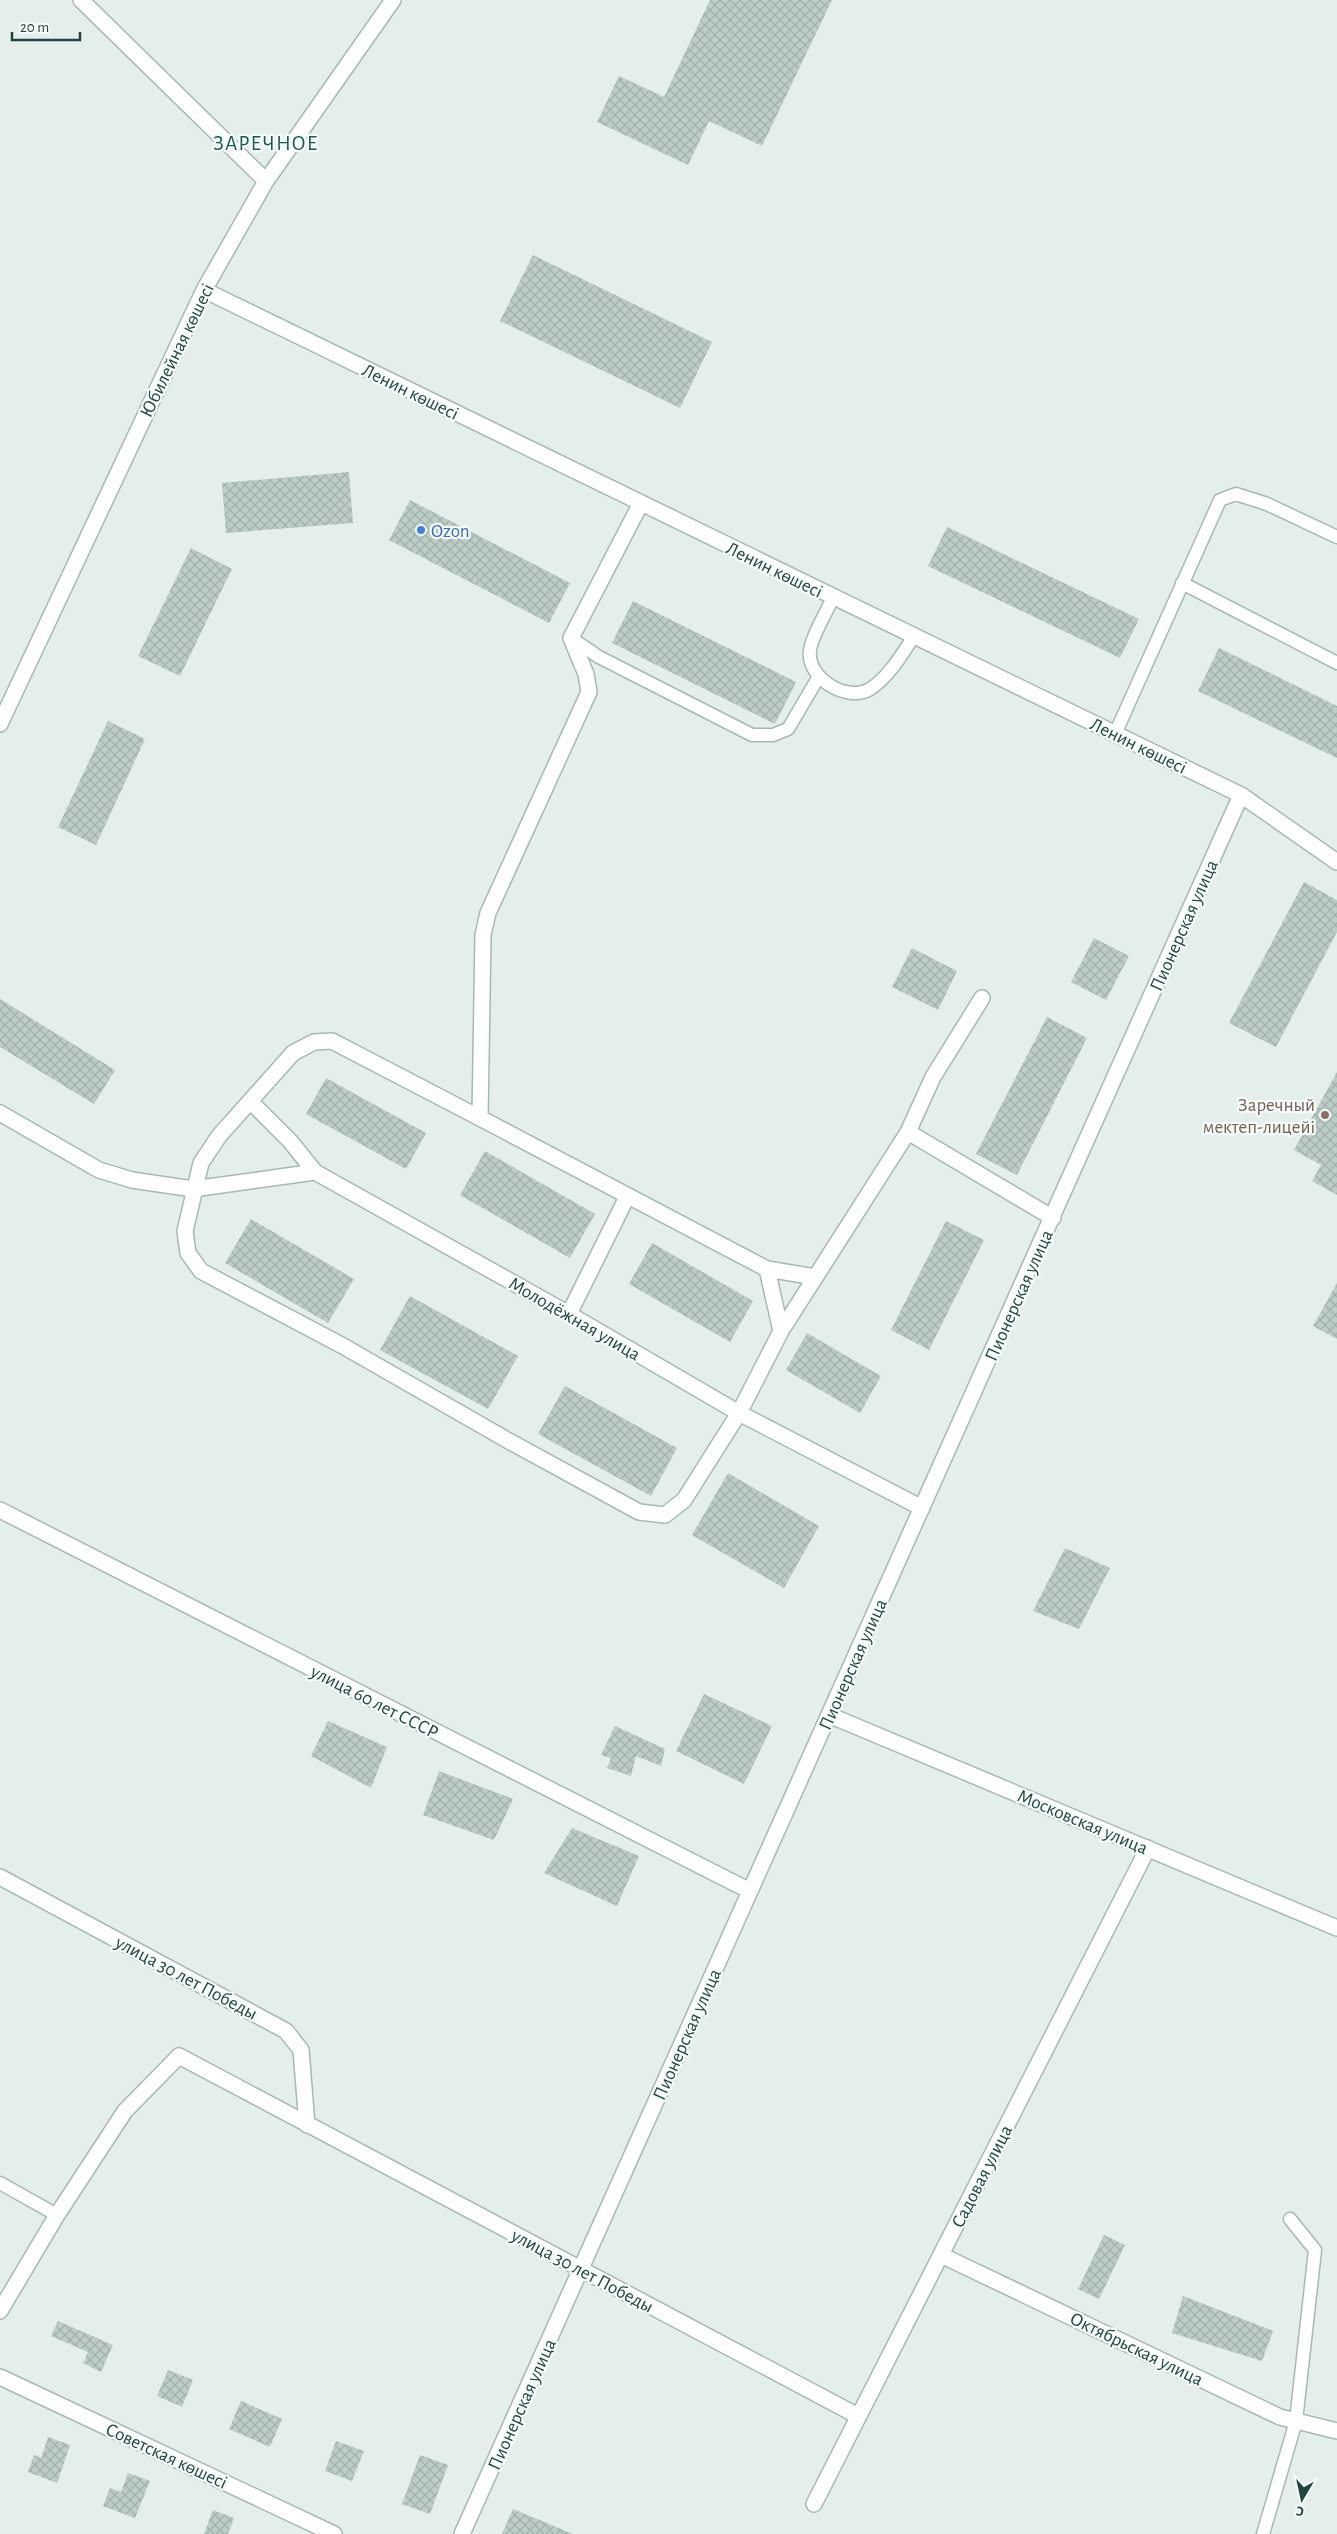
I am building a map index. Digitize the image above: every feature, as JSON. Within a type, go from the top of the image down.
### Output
[{"type":"street","points":[[81,0],[266,181]]},
{"type":"street","name":"Юбилейная көшесі","points":[[0,724],[204,290],[266,181],[394,0]]},
{"type":"street","name":"Ленин көшесі","points":[[204,290],[1241,795],[1337,862]]},
{"type":"street","points":[[480,1118],[483,935],[488,912],[590,692],[586,674],[571,638],[641,503]]},
{"type":"street","name":"Пионерская улица","points":[[462,2534],[1241,795]]},
{"type":"street","points":[[815,1277],[768,1269],[627,1197],[332,1041],[314,1042],[293,1053],[219,1136],[201,1163],[184,1231],[188,1253],[201,1271],[344,1346],[507,1440],[639,1512],[665,1515],[684,1500],[739,1413],[781,1331],[908,1132],[933,1077],[982,998]]},
{"type":"street","name":"Молодёжная улица","points":[[250,1101],[290,1141],[315,1172],[569,1314],[739,1413],[922,1508]]},
{"type":"street","points":[[0,1113],[99,1170],[132,1180],[193,1189],[315,1172]]},
{"type":"street","points":[[908,1132],[1053,1218]]},
{"type":"street","points":[[569,1314],[627,1197]]},
{"type":"street","points":[[768,1269],[781,1331]]},
{"type":"street","name":"улица 60 лет СССР","points":[[0,1510],[750,1891]]},
{"type":"street","name":"Московская улица","points":[[829,1715],[1337,1928]]},
{"type":"street","name":"Садовая улица","points":[[814,2504],[1148,1848]]},
{"type":"street","name":"улица 30 лет Победы","points":[[0,1877],[286,2031],[301,2050],[307,2125]]},
{"type":"street","name":"улица 30 лет Победы","points":[[57,2215],[125,2110],[179,2056],[858,2416]]},
{"type":"street","points":[[0,2311],[57,2215]]},
{"type":"street","name":"Октябрьская улица","points":[[941,2254],[1280,2417],[1337,2431]]},
{"type":"street","name":"Советская көшесі","points":[[0,2377],[334,2534]]},
{"type":"lane","points":[[1115,734],[1220,500],[1236,494],[1267,504],[1337,537]]},
{"type":"lane","points":[[1182,583],[1337,663]]},
{"type":"lane","points":[[833,597],[810,650],[811,660],[818,678],[846,692],[867,691],[878,684],[914,636]]},
{"type":"lane","points":[[571,638],[599,657],[752,735],[773,735],[788,730],[818,678]]},
{"type":"lane","points":[[0,2183],[57,2215]]},
{"type":"lane","points":[[1263,2534],[1296,2421],[1315,2250],[1290,2220]]},
{"type":"building","points":[[710,0],[832,0],[762,146],[709,121],[688,165],[597,122],[619,76],[664,97]]},
{"type":"building","points":[[533,255],[712,342],[680,408],[500,321]]},
{"type":"building","points":[[349,472],[353,523],[226,533],[222,483]]},
{"type":"building","points":[[410,500],[570,583],[549,623],[389,540]]},
{"type":"building","points":[[947,527],[1139,619],[1120,658],[928,566]]},
{"type":"building","points":[[191,548],[232,569],[180,676],[138,656]]},
{"type":"building","points":[[633,601],[796,682],[775,724],[612,643]]},
{"type":"building","points":[[1219,648],[1337,706],[1337,758],[1198,691]]},
{"type":"building","points":[[108,721],[145,739],[96,845],[58,827]]},
{"type":"building","points":[[1304,882],[1337,900],[1337,932],[1276,1047],[1229,1023]]},
{"type":"building","points":[[1094,938],[1129,956],[1106,1000],[1071,982]]},
{"type":"building","points":[[912,948],[957,971],[938,1010],[892,987]]},
{"type":"building","points":[[0,999],[115,1070],[94,1104],[0,1047]]},
{"type":"building","points":[[1047,1017],[1087,1038],[1017,1175],[976,1154]]},
{"type":"building","name":"Заречный мектеп-лицейі","points":[[1337,1072],[1337,1195],[1312,1181],[1321,1165],[1294,1150]]},
{"type":"building","points":[[326,1078],[426,1133],[406,1169],[306,1114]]},
{"type":"building","points":[[485,1151],[595,1214],[570,1258],[460,1195]]},
{"type":"building","points":[[251,1219],[354,1279],[328,1323],[225,1263]]},
{"type":"building","points":[[946,1221],[984,1240],[929,1350],[891,1330]]},
{"type":"building","points":[[652,1243],[753,1301],[730,1342],[629,1284]]},
{"type":"building","points":[[1337,1283],[1337,1339],[1313,1326]]},
{"type":"building","points":[[410,1296],[518,1356],[488,1409],[380,1350]]},
{"type":"building","points":[[807,1333],[881,1376],[860,1413],[786,1370]]},
{"type":"building","points":[[565,1386],[677,1448],[651,1496],[538,1434]]},
{"type":"building","points":[[728,1473],[819,1526],[784,1588],[692,1535]]},
{"type":"building","points":[[1065,1548],[1110,1568],[1079,1629],[1033,1611]]},
{"type":"building","points":[[704,1694],[772,1726],[744,1784],[676,1751]]},
{"type":"building","points":[[328,1721],[387,1747],[371,1788],[311,1756]]},
{"type":"building","points":[[615,1726],[665,1749],[661,1766],[636,1756],[631,1776],[607,1768],[611,1758],[601,1755]]},
{"type":"building","points":[[439,1771],[513,1799],[494,1840],[423,1815]]},
{"type":"building","points":[[572,1828],[639,1856],[617,1906],[544,1873]]},
{"type":"building","points":[[1104,2235],[1125,2245],[1099,2299],[1078,2289]]},
{"type":"building","points":[[1183,2296],[1273,2331],[1262,2361],[1172,2333]]},
{"type":"building","points":[[58,2321],[113,2345],[101,2372],[83,2363],[88,2352],[51,2336]]},
{"type":"building","points":[[168,2370],[193,2380],[182,2407],[157,2396]]},
{"type":"building","points":[[241,2401],[282,2419],[270,2447],[229,2429]]},
{"type":"building","points":[[48,2437],[70,2445],[57,2483],[28,2472],[34,2455],[41,2458]]},
{"type":"building","points":[[336,2441],[364,2451],[352,2481],[325,2471]]},
{"type":"building","points":[[420,2455],[448,2465],[430,2514],[402,2504]]},
{"type":"building","points":[[128,2473],[150,2481],[135,2518],[103,2506],[110,2488],[121,2492]]},
{"type":"building","points":[[513,2509],[573,2534],[502,2534]]},
{"type":"building","points":[[213,2510],[234,2518],[228,2534],[204,2534]]},
{"type":"place","name":"Ozon","points":[[421,530]]},
{"type":"place","name":"Заречный мектеп-лицейі","points":[[1325,1115]]},
{"type":"district","name":"ЗАРЕЧНОЕ","points":[[266,143]]}]
